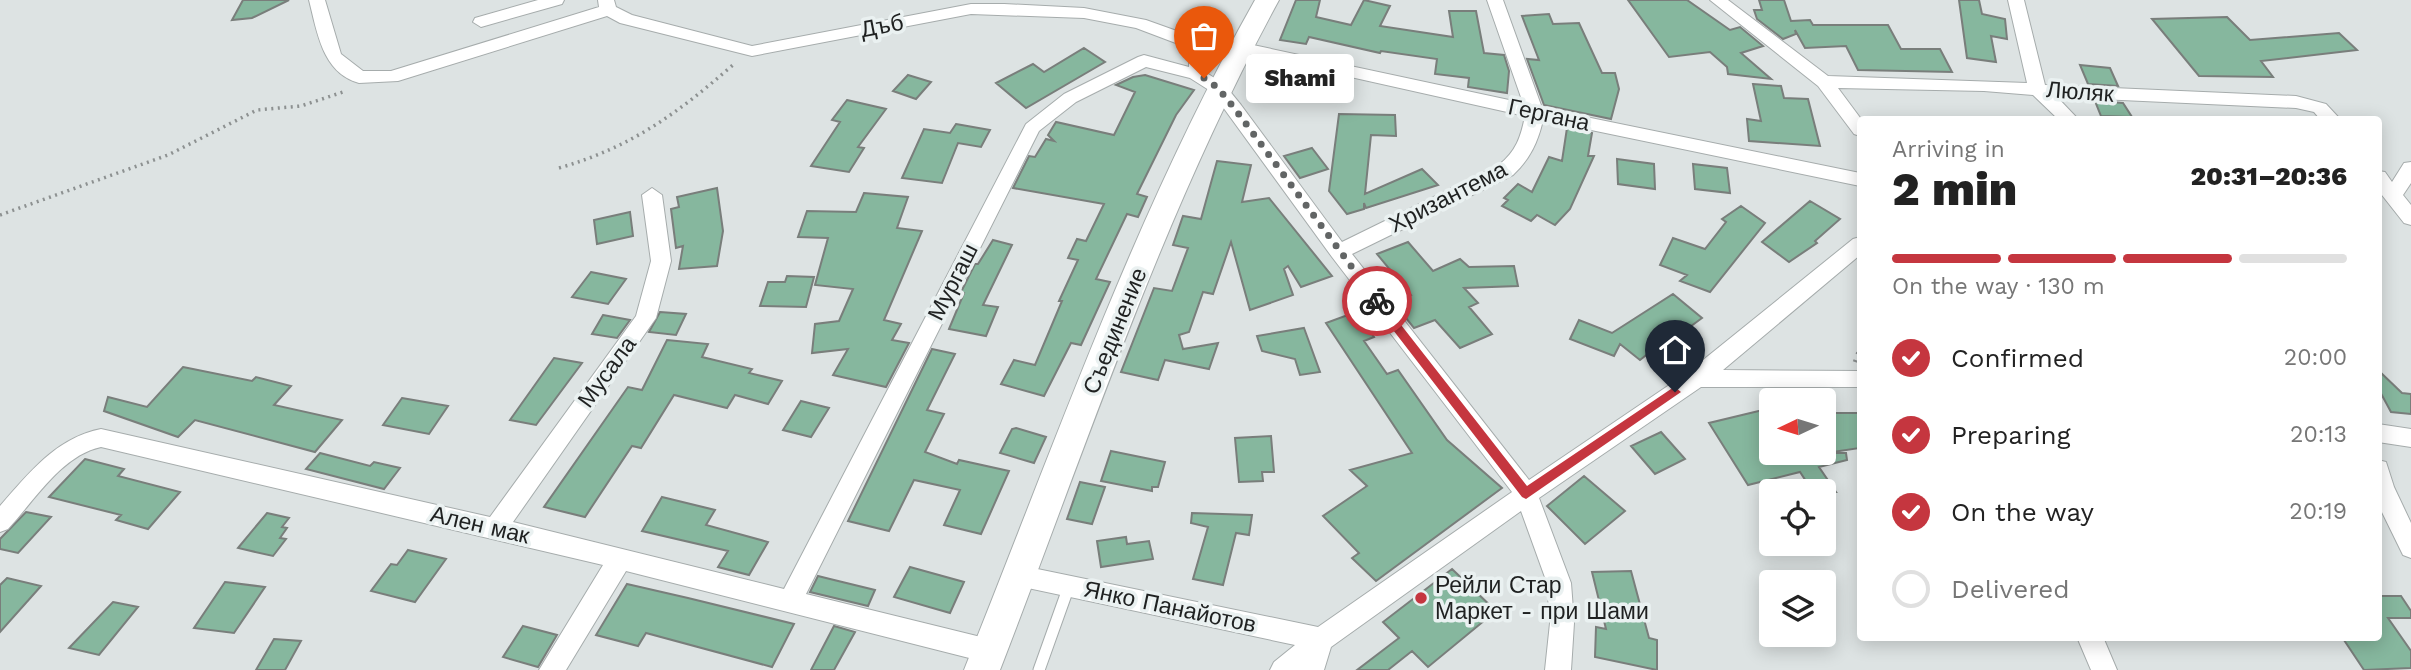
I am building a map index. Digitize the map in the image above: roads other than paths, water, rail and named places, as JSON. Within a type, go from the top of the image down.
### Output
[{"type":"street","points":[[317,0],[334,56],[359,78],[392,77],[607,5]]},
{"type":"street","points":[[481,22],[556,0]]},
{"type":"street","name":"Съединение","points":[[985,660],[1170,192],[1207,81],[1239,47],[1267,0]]},
{"type":"street","points":[[1495,0],[1535,113]]},
{"type":"street","points":[[1719,0],[1824,82],[1857,126]]},
{"type":"street","points":[[2016,0],[2037,89],[2065,116]]},
{"type":"street","name":"Дъб","points":[[607,5],[625,19],[752,51],[1004,5],[1084,13],[1140,24],[1196,44],[1207,81]]},
{"type":"street","name":"Гергана","points":[[1239,47],[1535,113],[1857,178]]},
{"type":"street","name":"Мургаш","points":[[790,601],[1032,128],[1043,116],[1074,97],[1144,61],[1207,81]]},
{"type":"street","points":[[1207,81],[1526,493],[1559,583],[1562,622],[1558,670]]},
{"type":"street","name":"Люляк","points":[[1824,82],[1984,85],[2083,94],[2296,102],[2320,108],[2328,116]]},
{"type":"street","name":"Хризантема","points":[[1339,252],[1506,170],[1519,159],[1530,137],[1535,113]]},
{"type":"street","points":[[2393,195],[2411,168]]},
{"type":"street","points":[[2382,182],[2411,218]]},
{"type":"street","name":"Мусала","points":[[495,528],[646,318],[661,261],[652,195]]},
{"type":"street","points":[[1283,670],[1321,639],[1526,493],[1696,378],[1857,246]]},
{"type":"street","points":[[1696,378],[1857,379]]},
{"type":"street","points":[[2382,434],[2411,438]]},
{"type":"street","name":"Ален мак","points":[[0,522],[71,448],[87,438],[101,438],[620,558],[790,601],[985,660]]},
{"type":"street","points":[[2382,487],[2411,548]]},
{"type":"street","points":[[552,670],[620,558]]},
{"type":"street","name":"Янко Панайотов","points":[[1018,576],[1321,639]]},
{"type":"street","points":[[1311,670],[1321,639]]},
{"type":"street","points":[[2092,641],[2104,670]]},
{"type":"lane","points":[[1039,670],[1069,586]]},
{"type":"place","name":"Shami","points":[[1204,78]]},
{"type":"place","name":"Рейли Стар Маркет - при Шами","points":[[1421,598]]}]
